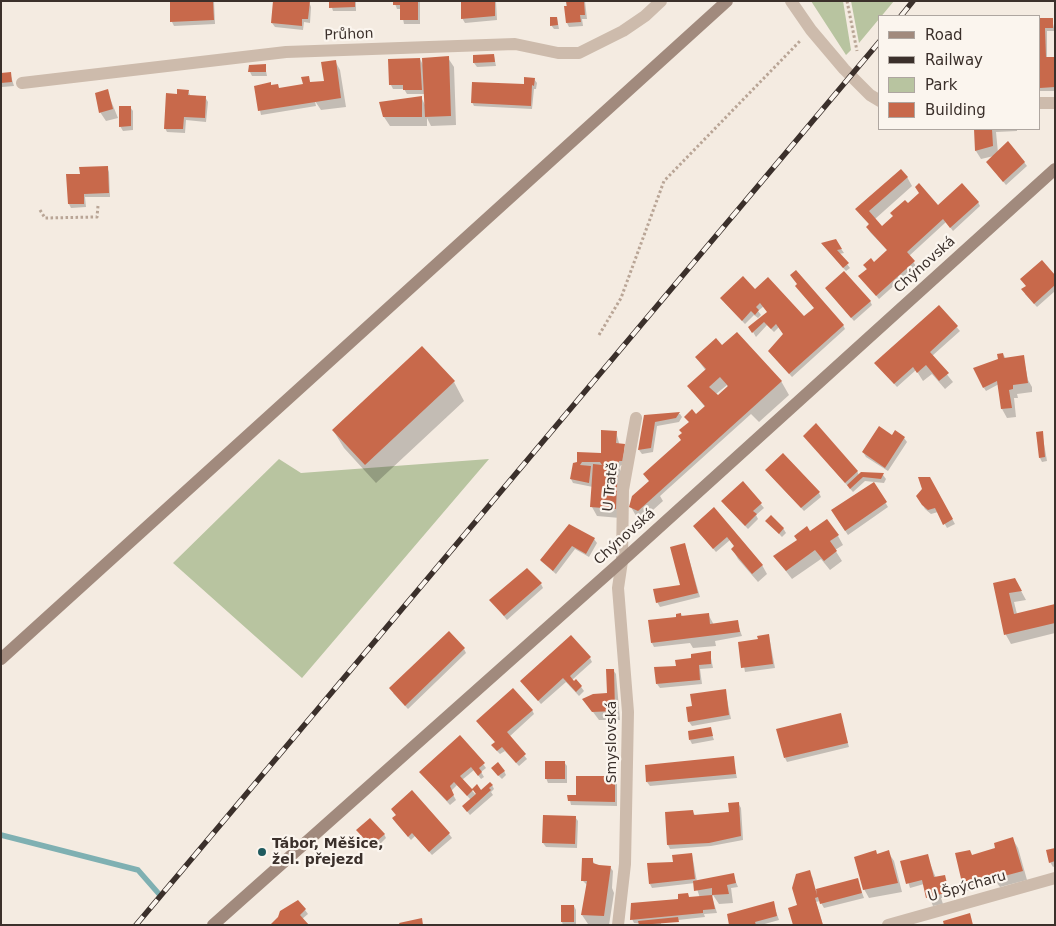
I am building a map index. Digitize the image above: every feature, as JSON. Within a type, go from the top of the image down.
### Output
[{"type":"street","name":"Průhon","points":[[22,83],[286,52],[515,44],[558,53],[579,53],[623,31],[645,16],[661,1]]},
{"type":"street","points":[[1,659],[727,1]]},
{"type":"street","points":[[791,1],[811,30],[855,81],[878,100]]},
{"type":"street","points":[[1041,103],[1055,103]]},
{"type":"street","name":"Chýnovská","points":[[213,925],[622,561],[1055,169]]},
{"type":"street","name":"U Tratě","points":[[622,561],[623,490],[636,418]]},
{"type":"street","name":"Smyslovská","points":[[618,925],[625,864],[628,712],[618,588],[622,561]]},
{"type":"street","name":"U Špýcharu","points":[[888,925],[1055,878]]},
{"type":"path","points":[[847,1],[857,51]]},
{"type":"path","points":[[599,335],[621,298],[664,181],[811,30]]},
{"type":"path","points":[[40,210],[45,218],[97,217],[98,206]]},
{"type":"green space","points":[[811,1],[843,1],[851,50],[846,55]]},
{"type":"green space","points":[[851,1],[894,1],[882,15],[878,15],[878,20],[859,43]]},
{"type":"green space","points":[[279,459],[301,473],[489,459],[302,678],[173,563]]},
{"type":"building","points":[[170,1],[213,1],[214,20],[170,22]]},
{"type":"building","points":[[273,1],[310,1],[308,19],[302,19],[302,26],[271,23]]},
{"type":"building","points":[[329,1],[355,1],[355,7],[329,8]]},
{"type":"building","points":[[393,1],[418,1],[418,20],[400,20],[400,5],[393,5]]},
{"type":"building","points":[[461,1],[495,1],[495,16],[461,19]]},
{"type":"building","points":[[566,1],[584,1],[585,15],[580,15],[581,22],[566,23],[564,6],[567,6]]},
{"type":"building","points":[[550,17],[557,17],[558,25],[550,26]]},
{"type":"building","points":[[1041,18],[1053,18],[1053,28],[1045,28],[1046,57],[1055,57],[1055,87],[1041,88]]},
{"type":"building","points":[[494,54],[495,62],[473,63],[473,55]]},
{"type":"building","points":[[449,56],[451,116],[425,117],[422,58]]},
{"type":"building","points":[[420,58],[422,90],[403,90],[403,85],[389,85],[388,59]]},
{"type":"building","points":[[336,60],[341,98],[258,111],[254,86],[271,82],[271,85],[278,84],[279,88],[303,84],[301,77],[309,76],[310,82],[324,81],[321,62]]},
{"type":"building","points":[[266,64],[266,72],[248,72],[249,65]]},
{"type":"building","points":[[11,72],[12,82],[1,83],[1,73]]},
{"type":"building","points":[[524,77],[535,78],[534,86],[532,85],[531,106],[471,103],[472,82],[524,84]]},
{"type":"building","points":[[108,89],[113,109],[99,113],[95,93]]},
{"type":"building","points":[[177,89],[189,90],[188,95],[206,96],[205,118],[184,117],[183,129],[164,129],[166,93],[177,94]]},
{"type":"building","points":[[422,96],[422,117],[383,117],[379,102]]},
{"type":"building","points":[[119,106],[131,106],[131,126],[119,127]]},
{"type":"building","points":[[974,130],[992,130],[993,146],[975,151]]},
{"type":"building","points":[[1008,141],[1025,162],[1003,182],[986,162]]},
{"type":"building","points":[[108,166],[109,193],[84,194],[84,204],[68,204],[66,174],[80,174],[79,167]]},
{"type":"building","points":[[901,169],[908,177],[869,211],[882,226],[893,216],[890,213],[905,200],[908,203],[919,193],[915,187],[919,183],[938,205],[962,183],[979,202],[950,228],[943,219],[907,252],[915,261],[876,296],[858,276],[867,269],[863,265],[871,258],[874,262],[887,250],[866,227],[869,224],[855,209]]},
{"type":"building","points":[[836,239],[842,249],[837,250],[849,263],[843,268],[821,243]]},
{"type":"building","points":[[1042,260],[1055,275],[1055,285],[1034,304],[1021,289],[1026,286],[1020,279]]},
{"type":"building","points":[[796,270],[844,325],[789,374],[768,351],[783,334],[776,324],[771,329],[764,322],[752,333],[748,327],[767,312],[760,303],[756,307],[759,310],[755,315],[751,311],[742,321],[720,298],[743,276],[755,289],[768,277],[804,316],[814,308],[795,286],[797,284],[790,275]]},
{"type":"building","points":[[844,271],[871,301],[851,318],[825,288]]},
{"type":"building","points":[[939,305],[958,326],[930,352],[949,373],[939,381],[926,365],[917,373],[913,367],[894,384],[874,363]]},
{"type":"building","points":[[737,332],[782,381],[638,511],[629,507],[632,496],[649,481],[643,474],[681,440],[678,436],[682,433],[679,430],[689,422],[684,417],[692,409],[696,414],[705,406],[687,386],[706,369],[695,357],[716,338],[722,345]],"holes":[[[720,377],[728,386],[718,395],[709,387]]]},
{"type":"building","points":[[422,346],[455,381],[365,465],[332,430]]},
{"type":"building","points":[[1003,353],[1004,358],[1024,355],[1028,383],[1013,385],[1013,389],[1009,390],[1012,408],[1001,409],[997,381],[983,388],[973,368],[998,359],[997,354]]},
{"type":"building","points":[[680,412],[676,418],[655,422],[651,448],[638,450],[644,415]]},
{"type":"building","points":[[816,423],[858,471],[845,483],[803,436]]},
{"type":"building","points":[[879,426],[892,435],[895,430],[905,437],[885,468],[862,452]]},
{"type":"building","points":[[601,430],[617,431],[616,443],[625,444],[623,461],[619,461],[618,466],[616,509],[590,507],[593,464],[602,465],[600,462],[582,462],[580,465],[591,466],[589,483],[570,479],[573,463],[577,462],[577,452],[601,453]]},
{"type":"building","points":[[1043,431],[1045,457],[1039,458],[1036,432]]},
{"type":"building","points":[[783,453],[820,492],[801,508],[765,470]]},
{"type":"building","points":[[861,472],[884,473],[881,479],[863,477],[850,489],[847,485]]},
{"type":"building","points":[[918,477],[930,477],[953,519],[943,525],[935,508],[928,510],[922,505],[916,496],[922,489]]},
{"type":"building","points":[[743,481],[762,503],[753,511],[757,514],[745,526],[721,501]]},
{"type":"building","points":[[874,482],[887,502],[845,531],[831,510]]},
{"type":"building","points":[[714,507],[763,565],[752,574],[731,549],[734,546],[727,537],[713,549],[693,526]]},
{"type":"building","points":[[771,515],[784,528],[779,534],[765,521]]},
{"type":"building","points":[[827,519],[839,535],[830,541],[837,551],[824,561],[815,550],[786,571],[773,556],[797,540],[794,536],[807,526],[810,531]]},
{"type":"building","points":[[569,524],[595,538],[586,554],[572,546],[553,571],[540,560]]},
{"type":"building","points":[[685,543],[698,593],[656,603],[653,589],[680,585],[670,547]]},
{"type":"building","points":[[527,568],[542,583],[504,616],[489,600]]},
{"type":"building","points":[[1015,578],[1022,591],[1009,593],[1014,614],[1055,604],[1055,623],[1004,635],[993,583]]},
{"type":"building","points":[[681,613],[681,616],[709,613],[710,624],[738,620],[740,632],[651,643],[648,620],[676,617],[676,614]]},
{"type":"building","points":[[449,631],[465,648],[405,706],[389,688]]},
{"type":"building","points":[[769,634],[773,664],[741,668],[738,642],[758,639],[757,636]]},
{"type":"building","points":[[571,635],[591,657],[570,676],[574,681],[576,679],[582,686],[576,692],[563,678],[538,701],[520,681]]},
{"type":"building","points":[[711,651],[711,664],[699,665],[700,680],[656,684],[654,667],[676,666],[675,660],[691,658],[691,654]]},
{"type":"building","points":[[606,669],[614,669],[615,711],[592,712],[582,699],[593,694],[607,693]]},
{"type":"building","points":[[513,688],[533,710],[507,732],[526,754],[516,763],[502,747],[497,751],[491,745],[495,742],[476,721]]},
{"type":"building","points":[[726,689],[729,715],[688,722],[686,707],[692,706],[690,694]]},
{"type":"building","points":[[841,713],[848,743],[784,758],[776,729]]},
{"type":"building","points":[[711,727],[713,736],[689,740],[688,731]]},
{"type":"building","points":[[460,735],[485,763],[479,768],[482,772],[478,776],[471,767],[460,776],[472,789],[477,784],[481,790],[490,782],[493,785],[489,788],[491,790],[467,812],[462,806],[476,794],[473,790],[467,796],[454,782],[450,786],[454,795],[447,801],[419,772]]},
{"type":"building","points":[[734,756],[736,774],[646,782],[645,765]]},
{"type":"building","points":[[545,761],[565,761],[565,779],[545,779]]},
{"type":"building","points":[[498,762],[505,771],[498,776],[491,768]]},
{"type":"building","points":[[576,776],[615,776],[615,802],[568,801],[567,795],[576,795]]},
{"type":"building","points":[[412,790],[450,833],[429,852],[412,833],[408,837],[392,818],[396,815],[391,809]]},
{"type":"building","points":[[739,802],[741,836],[709,843],[667,845],[665,812],[693,810],[694,815],[729,812],[728,803]]},
{"type":"building","points":[[543,815],[576,816],[575,844],[542,843]]},
{"type":"building","points":[[370,818],[385,834],[371,846],[356,830]]},
{"type":"building","points":[[1013,837],[1023,871],[963,887],[955,853],[970,850],[972,855],[995,848],[994,843]]},
{"type":"building","points":[[1055,848],[1055,861],[1049,863],[1046,850]]},
{"type":"building","points":[[876,850],[877,854],[889,850],[898,883],[863,890],[854,857]]},
{"type":"building","points":[[692,853],[695,879],[649,884],[647,863],[673,862],[672,855]]},
{"type":"building","points":[[928,854],[934,877],[945,875],[949,892],[926,898],[922,880],[906,884],[900,861]]},
{"type":"building","points":[[582,858],[593,858],[593,863],[611,866],[604,916],[581,915],[587,881],[581,881]]},
{"type":"building","points":[[810,870],[817,895],[816,889],[858,878],[862,893],[820,904],[818,897],[815,898],[823,925],[793,925],[788,908],[797,905],[792,888],[796,874]]},
{"type":"building","points":[[734,873],[736,883],[727,885],[729,894],[712,895],[712,888],[694,891],[693,881]]},
{"type":"building","points":[[688,893],[689,897],[712,895],[715,909],[703,910],[703,913],[630,920],[631,903],[678,899],[678,894]]},
{"type":"building","points":[[298,900],[306,909],[300,915],[309,925],[270,925],[278,917],[280,911]]},
{"type":"building","points":[[774,901],[777,916],[755,922],[756,925],[729,925],[727,914]]},
{"type":"building","points":[[561,905],[574,905],[574,922],[561,922]]},
{"type":"building","points":[[970,913],[973,925],[944,925],[943,921]]},
{"type":"building","points":[[678,917],[679,922],[639,925],[638,921]]},
{"type":"building","points":[[422,918],[423,925],[400,925],[399,923]]},
{"type":"waterway","points":[[1,835],[138,870],[159,894]]},
{"type":"railway","points":[[902,15],[913,1]]},
{"type":"railway","points":[[136,925],[878,43]]},
{"type":"place","name":"Tábor, Měšice, žel. přejezd","points":[[262,852]]}]
